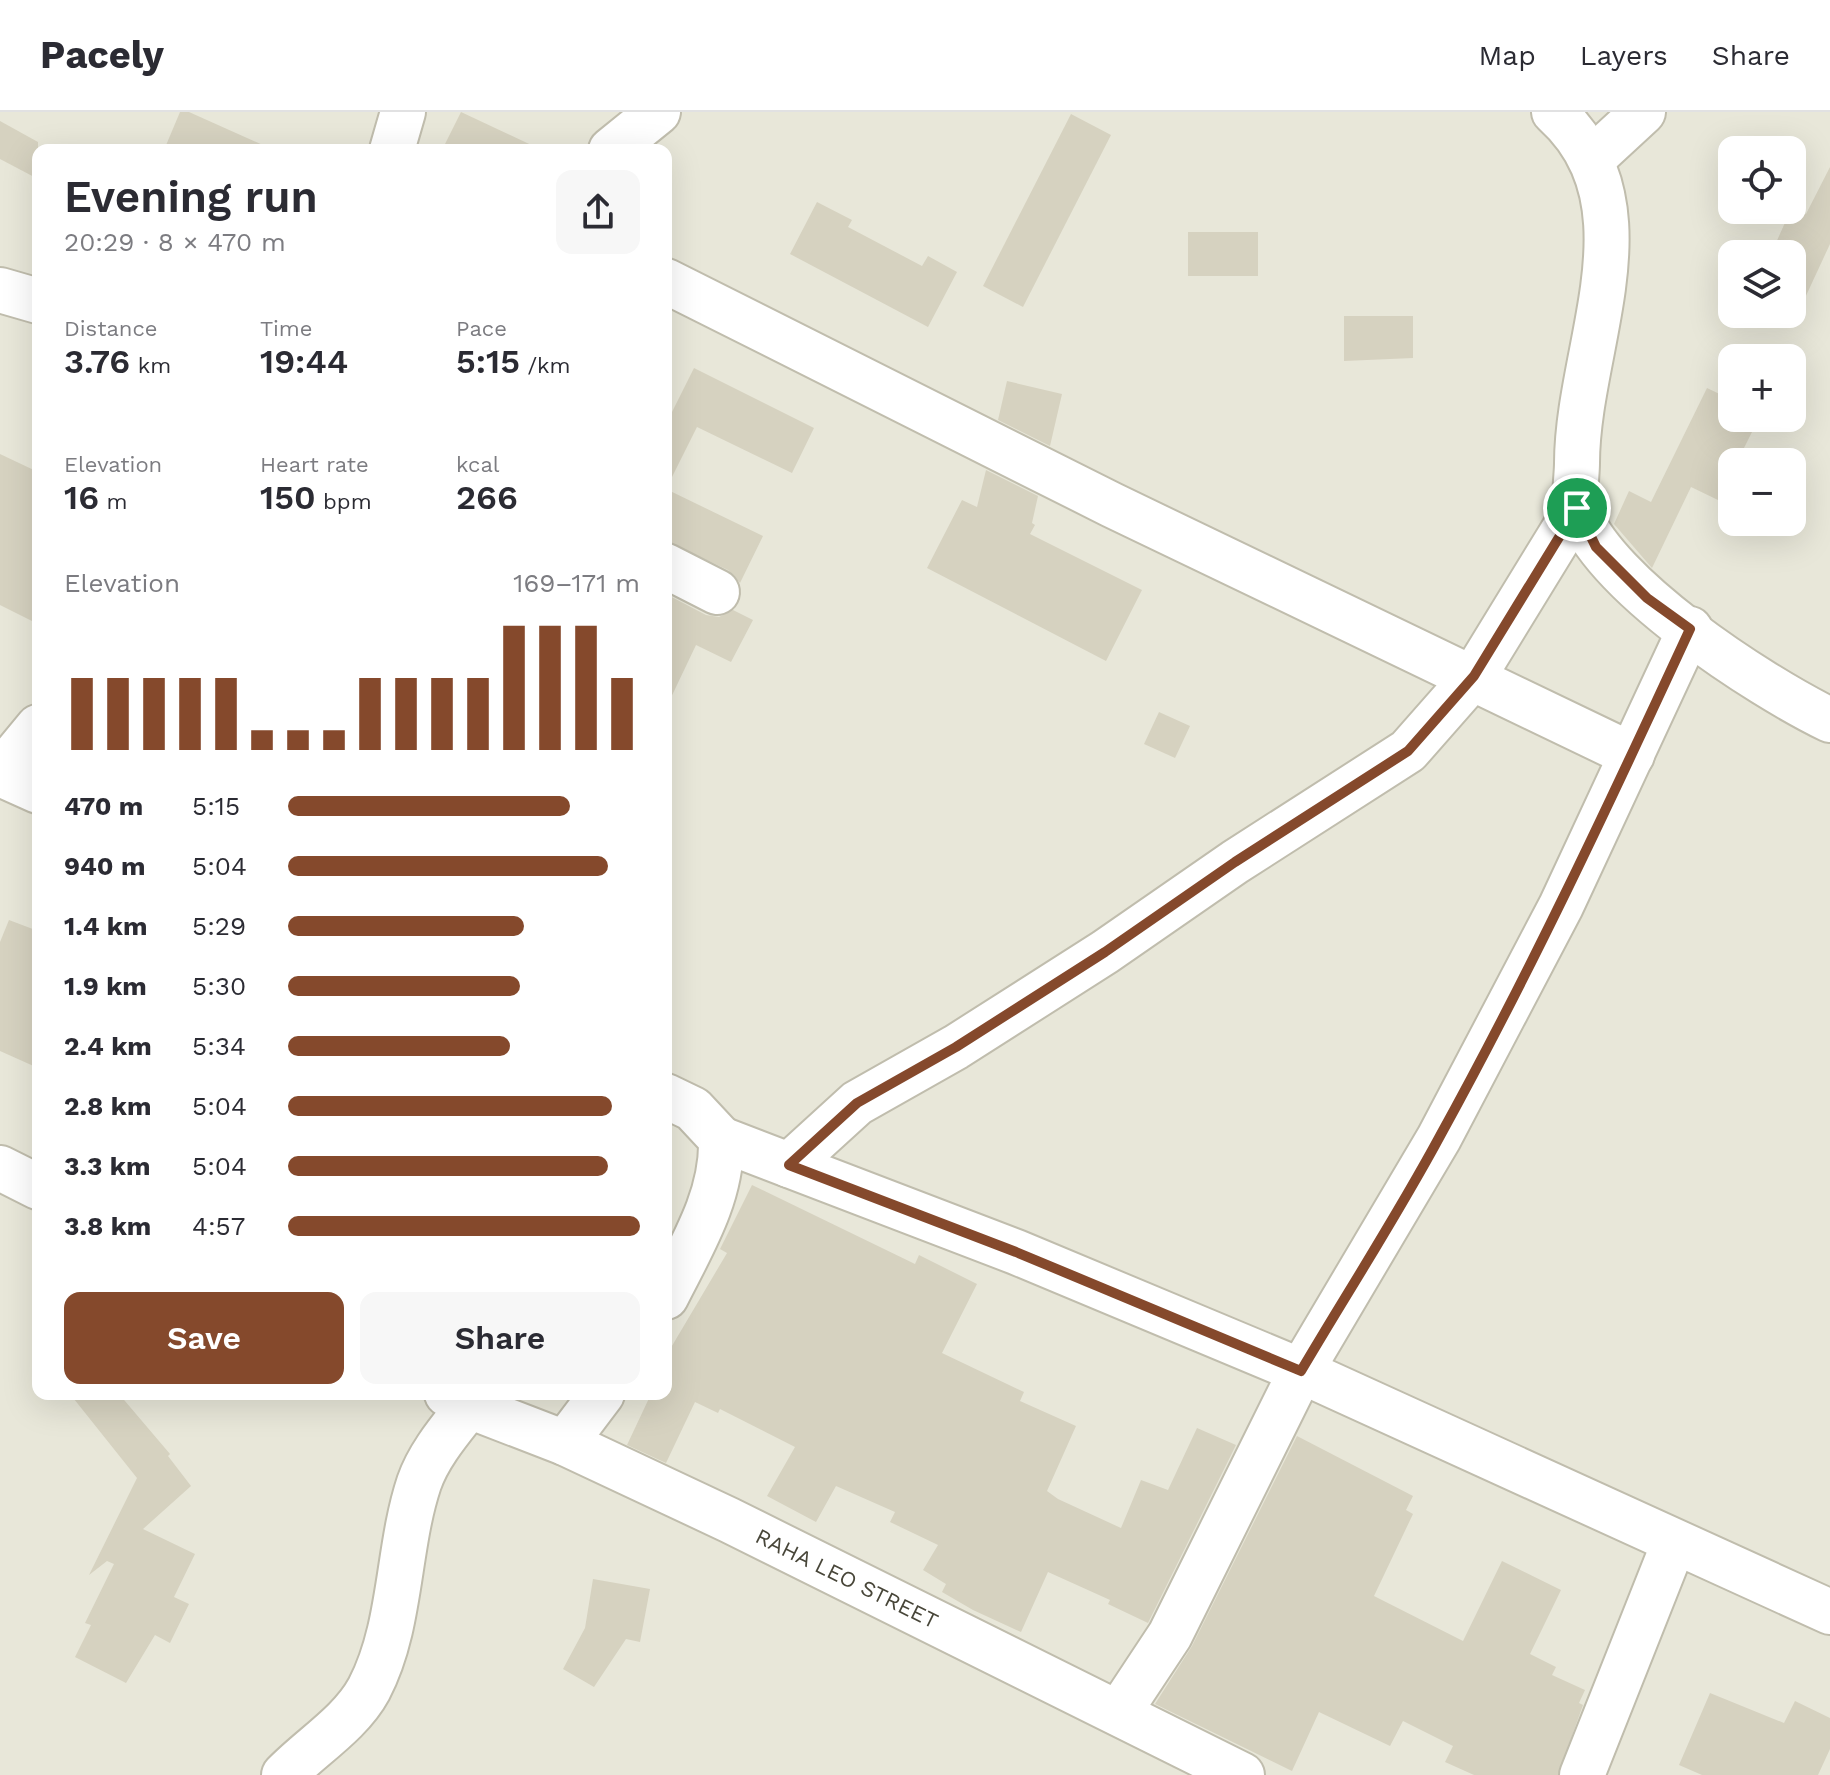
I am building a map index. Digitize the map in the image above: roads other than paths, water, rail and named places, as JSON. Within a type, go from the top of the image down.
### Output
[{"type":"street","points":[[394,144],[403,112]]},
{"type":"street","points":[[611,144],[614,112]]},
{"type":"street","points":[[618,144],[658,112]]},
{"type":"street","points":[[1554,112],[1591,160],[1603,184],[1607,260],[1577,439],[1577,508],[1596,547],[1647,598],[1790,700],[1830,720]]},
{"type":"street","points":[[1591,160],[1643,112]]},
{"type":"street","points":[[672,284],[1112,505],[1474,676],[1632,755]]},
{"type":"street","points":[[0,290],[32,299]]},
{"type":"street","points":[[789,1165],[857,1103],[956,1047],[1105,952],[1235,862],[1408,751],[1474,676],[1577,508]]},
{"type":"street","points":[[672,569],[717,592]]},
{"type":"street","points":[[1119,1712],[1170,1635],[1301,1371],[1439,1138],[1561,906],[1690,629]]},
{"type":"street","points":[[32,734],[0,774],[32,788]]},
{"type":"street","points":[[672,1099],[693,1109],[721,1139],[1016,1252],[1301,1371],[1830,1612]]},
{"type":"street","points":[[672,1285],[703,1222],[718,1182],[722,1169],[721,1139]]},
{"type":"street","points":[[0,1168],[32,1184]]},
{"type":"street","points":[[284,1775],[351,1714],[368,1690],[382,1657],[420,1480],[442,1441],[458,1400]]},
{"type":"street","name":"RAHA LEO STREET","points":[[458,1400],[565,1443],[1119,1712],[1242,1775]]},
{"type":"street","points":[[565,1443],[597,1400]]},
{"type":"street","points":[[1582,1775],[1674,1543]]}]
